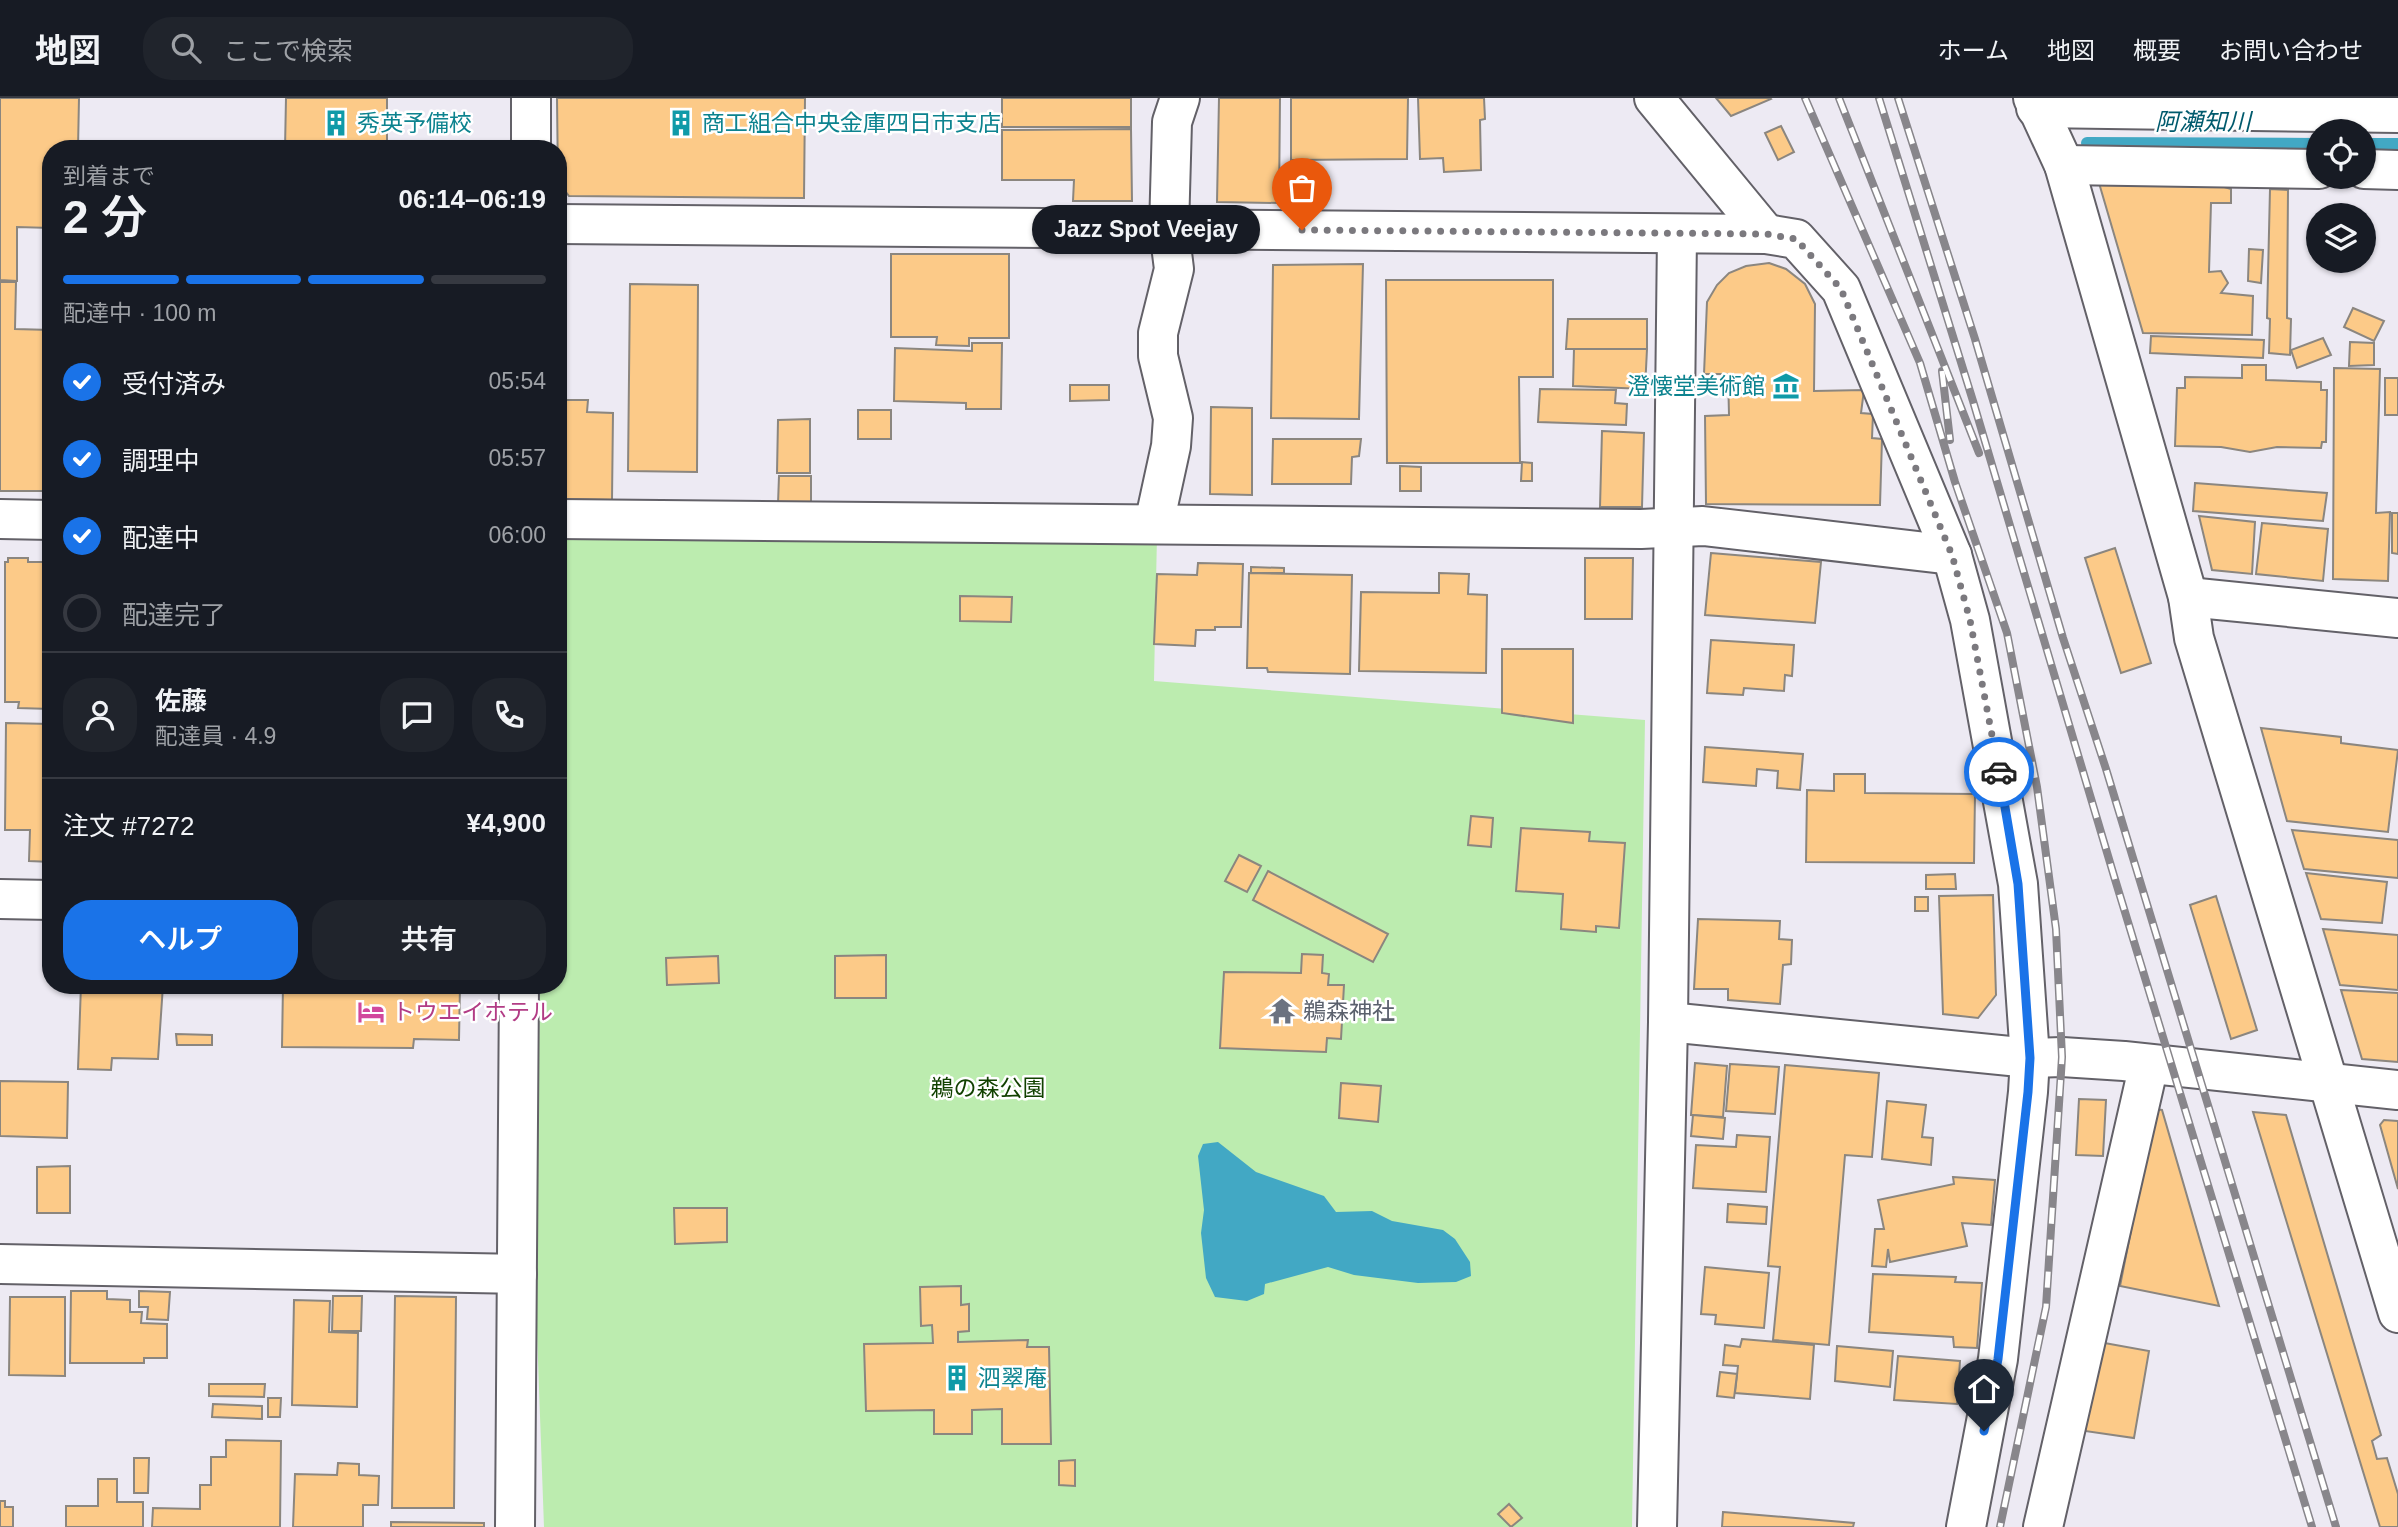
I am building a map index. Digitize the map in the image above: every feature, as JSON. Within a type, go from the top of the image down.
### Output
[{"type":"street","points":[[531,98],[531,140]]},
{"type":"street","points":[[1154,524],[1171,446],[1173,418],[1158,356],[1158,333],[1174,269],[1169,229],[1172,122],[1180,98]]},
{"type":"street","points":[[1654,98],[1766,234]]},
{"type":"street","points":[[2398,113],[2035,103],[2064,165],[2188,597],[2194,638],[2398,1313]]},
{"type":"street","points":[[2064,165],[2306,169]]},
{"type":"street","points":[[2376,169],[2398,170]]},
{"type":"street","points":[[567,224],[1766,234],[1796,239],[1841,289],[1952,555],[1970,620],[2018,884],[2030,1058],[2028,1092],[1998,1359],[1966,1527]]},
{"type":"street","points":[[1657,1527],[1668,1022],[1677,234]]},
{"type":"street","points":[[0,519],[42,520]]},
{"type":"street","points":[[567,519],[1674,528],[1703,526],[1952,555]]},
{"type":"street","points":[[2188,597],[2398,618]]},
{"type":"street","points":[[0,899],[42,900]]},
{"type":"street","points":[[515,1527],[519,994]]},
{"type":"street","points":[[1668,1022],[2030,1058],[2149,1064],[2398,1090]]},
{"type":"street","points":[[2043,1527],[2149,1064]]},
{"type":"street","points":[[0,1264],[517,1273]]},
{"type":"green space","name":"鵜の森公園","points":[[1157,535],[1154,681],[1645,720],[1632,1527],[544,1527],[535,1277],[540,994],[567,994],[567,537]]},
{"type":"water","points":[[1218,1142],[1256,1172],[1324,1196],[1336,1212],[1372,1211],[1392,1221],[1443,1230],[1455,1239],[1470,1262],[1471,1276],[1456,1282],[1418,1283],[1354,1275],[1328,1267],[1265,1284],[1264,1294],[1247,1301],[1215,1297],[1206,1278],[1201,1233],[1204,1210],[1198,1156],[1203,1144]]},
{"type":"building","points":[[0,98],[79,98],[78,140],[42,140],[42,228],[17,227],[17,281],[0,280]]},
{"type":"building","name":"秀英予備校","points":[[286,98],[387,98],[387,140],[285,140]]},
{"type":"building","name":"商工組合中央金庫四日市支店","points":[[557,98],[805,98],[804,198],[569,196],[567,140],[558,140]]},
{"type":"building","points":[[1002,98],[1131,98],[1131,127],[1002,127]]},
{"type":"building","points":[[1219,98],[1280,98],[1279,203],[1217,202]]},
{"type":"building","points":[[1291,98],[1408,98],[1407,159],[1291,160]]},
{"type":"building","points":[[1418,98],[1484,98],[1485,119],[1480,120],[1481,170],[1444,172],[1443,158],[1420,159]]},
{"type":"building","points":[[1716,98],[1770,98],[1771,99],[1731,116]]},
{"type":"building","points":[[1781,126],[1794,152],[1778,160],[1765,133]]},
{"type":"building","points":[[1131,129],[1132,201],[1073,201],[1074,180],[1002,180],[1002,130]]},
{"type":"building","points":[[2099,183],[2211,183],[2231,189],[2231,203],[2211,203],[2209,272],[2221,271],[2228,283],[2221,293],[2253,296],[2252,335],[2143,333]]},
{"type":"building","points":[[2270,189],[2288,190],[2287,318],[2291,319],[2290,355],[2269,353],[2270,319],[2267,318]]},
{"type":"building","points":[[2249,249],[2263,250],[2261,283],[2248,281]]},
{"type":"building","points":[[891,254],[1009,254],[1009,338],[969,338],[969,346],[936,345],[937,337],[891,337]]},
{"type":"building","points":[[1769,263],[1786,269],[1805,284],[1815,304],[1814,391],[1864,390],[1861,413],[1873,414],[1872,438],[1882,439],[1880,505],[1706,504],[1705,416],[1729,415],[1728,374],[1704,374],[1707,302],[1717,285],[1729,273],[1746,266]]},
{"type":"building","points":[[1363,264],[1359,419],[1271,418],[1273,265]]},
{"type":"building","points":[[1386,280],[1553,280],[1553,377],[1519,377],[1520,463],[1387,463]]},
{"type":"building","points":[[0,282],[16,282],[15,329],[42,330],[42,491],[0,491]]},
{"type":"building","points":[[630,284],[698,285],[697,472],[628,471]]},
{"type":"building","points":[[2353,308],[2384,321],[2374,341],[2344,327]]},
{"type":"building","points":[[1568,319],[1647,319],[1647,349],[1566,349]]},
{"type":"building","points":[[2151,336],[2264,340],[2263,358],[2150,353]]},
{"type":"building","points":[[2323,338],[2331,355],[2297,368],[2291,350]]},
{"type":"building","points":[[2350,342],[2374,343],[2374,365],[2349,366]]},
{"type":"building","points":[[972,343],[1002,343],[1001,409],[966,409],[966,403],[894,401],[895,348],[972,351]]},
{"type":"building","points":[[1574,349],[1647,349],[1645,389],[1573,386]]},
{"type":"building","points":[[2242,365],[2266,365],[2266,380],[2321,382],[2321,390],[2327,390],[2326,442],[2322,442],[2321,448],[2277,447],[2250,452],[2221,447],[2175,446],[2177,388],[2185,388],[2185,377],[2242,378]]},
{"type":"building","points":[[2334,368],[2380,369],[2376,513],[2390,512],[2388,581],[2333,579]]},
{"type":"building","points":[[2385,378],[2398,378],[2398,415],[2385,415]]},
{"type":"building","points":[[1070,385],[1109,385],[1109,400],[1070,401]]},
{"type":"building","points":[[1540,389],[1616,390],[1615,403],[1627,404],[1626,425],[1538,422]]},
{"type":"building","points":[[567,400],[588,400],[587,412],[613,413],[612,500],[567,499]]},
{"type":"building","points":[[1211,407],[1252,408],[1252,495],[1210,494]]},
{"type":"building","points":[[858,410],[891,410],[891,439],[858,439]]},
{"type":"building","points":[[810,419],[810,473],[777,473],[778,420]]},
{"type":"building","points":[[1602,431],[1644,433],[1642,507],[1600,507]]},
{"type":"building","points":[[1273,439],[1361,439],[1359,456],[1352,457],[1351,484],[1272,484]]},
{"type":"building","points":[[1522,462],[1532,463],[1532,481],[1521,481]]},
{"type":"building","points":[[1400,466],[1421,467],[1421,491],[1400,491]]},
{"type":"building","points":[[779,476],[811,476],[811,505],[778,504]]},
{"type":"building","points":[[2195,483],[2327,493],[2323,521],[2193,511]]},
{"type":"building","points":[[2392,513],[2398,513],[2398,554],[2392,553]]},
{"type":"building","points":[[2199,516],[2255,522],[2252,574],[2212,570]]},
{"type":"building","points":[[2262,523],[2328,529],[2323,581],[2256,574]]},
{"type":"building","points":[[2115,548],[2151,663],[2121,673],[2085,558]]},
{"type":"building","points":[[1711,553],[1821,562],[1815,623],[1705,615]]},
{"type":"building","points":[[8,558],[28,558],[28,562],[42,562],[42,709],[18,708],[19,702],[5,702],[5,562],[8,562]]},
{"type":"building","points":[[1585,558],[1633,558],[1632,619],[1585,619]]},
{"type":"building","points":[[1198,563],[1243,564],[1241,627],[1196,630],[1195,646],[1154,644],[1157,574],[1197,575]]},
{"type":"building","points":[[1251,567],[1284,568],[1284,573],[1251,573]]},
{"type":"building","points":[[1249,573],[1352,575],[1350,674],[1268,672],[1267,668],[1247,668]]},
{"type":"building","points":[[1439,573],[1469,574],[1468,594],[1487,595],[1486,673],[1359,671],[1361,592],[1439,593]]},
{"type":"building","points":[[960,596],[1012,597],[1011,622],[960,621]]},
{"type":"building","points":[[1711,640],[1794,645],[1792,676],[1785,675],[1784,691],[1744,688],[1743,695],[1707,693]]},
{"type":"building","points":[[1502,649],[1573,649],[1573,723],[1502,713]]},
{"type":"building","points":[[6,723],[42,724],[42,862],[29,861],[30,830],[5,830]]},
{"type":"building","points":[[2261,728],[2341,737],[2341,743],[2398,750],[2388,832],[2287,821]]},
{"type":"building","points":[[1705,747],[1803,754],[1800,790],[1777,788],[1778,771],[1757,769],[1756,786],[1703,782]]},
{"type":"building","points":[[1834,774],[1865,774],[1865,793],[1975,794],[1974,863],[1806,862],[1807,790],[1834,791]]},
{"type":"building","points":[[1471,816],[1493,818],[1491,847],[1468,845]]},
{"type":"building","points":[[1521,828],[1590,832],[1589,841],[1625,843],[1619,928],[1596,926],[1596,932],[1561,929],[1563,894],[1516,891]]},
{"type":"building","points":[[2292,830],[2398,840],[2398,878],[2304,869]]},
{"type":"building","points":[[1239,855],[1261,866],[1247,892],[1225,881]]},
{"type":"building","points":[[1268,871],[1388,934],[1373,962],[1253,900]]},
{"type":"building","points":[[2306,873],[2387,882],[2382,923],[2321,919]]},
{"type":"building","points":[[1955,874],[1956,889],[1926,889],[1926,875]]},
{"type":"building","points":[[1993,895],[1996,995],[1978,1018],[1943,1014],[1939,896]]},
{"type":"building","points":[[2216,896],[2257,1030],[2231,1039],[2190,905]]},
{"type":"building","points":[[1915,897],[1928,897],[1928,911],[1915,911]]},
{"type":"building","points":[[1698,919],[1780,921],[1779,939],[1792,940],[1791,964],[1783,965],[1780,1004],[1728,1000],[1728,989],[1694,989]]},
{"type":"building","points":[[2323,929],[2398,935],[2398,990],[2340,985]]},
{"type":"building","name":"鵜森神社","points":[[1302,954],[1323,955],[1322,973],[1329,974],[1328,985],[1344,985],[1341,1039],[1327,1038],[1326,1052],[1220,1048],[1224,972],[1301,973]]},
{"type":"building","points":[[886,955],[886,998],[835,998],[835,956]]},
{"type":"building","points":[[718,956],[719,983],[667,985],[666,958]]},
{"type":"building","points":[[2341,990],[2398,993],[2398,1062],[2362,1059]]},
{"type":"building","points":[[81,994],[162,994],[158,1059],[112,1058],[111,1070],[78,1069]]},
{"type":"building","name":"トウエイホテル","points":[[283,994],[460,994],[459,1040],[414,1039],[413,1048],[282,1047]]},
{"type":"building","points":[[176,1034],[212,1035],[212,1045],[177,1045]]},
{"type":"building","points":[[1695,1063],[1727,1066],[1723,1117],[1691,1115]]},
{"type":"building","points":[[1730,1064],[1779,1067],[1775,1114],[1726,1111]]},
{"type":"building","points":[[1785,1065],[1879,1073],[1872,1157],[1845,1155],[1829,1345],[1773,1340],[1780,1267],[1768,1266]]},
{"type":"building","points":[[0,1081],[68,1082],[67,1138],[0,1136]]},
{"type":"building","points":[[1341,1083],[1381,1086],[1378,1122],[1339,1118]]},
{"type":"building","points":[[2079,1099],[2106,1100],[2103,1156],[2076,1155]]},
{"type":"building","points":[[1887,1101],[1926,1105],[1922,1137],[1933,1138],[1931,1165],[1882,1159]]},
{"type":"building","points":[[2155,1109],[2162,1110],[2219,1306],[2120,1286]]},
{"type":"building","points":[[2253,1112],[2286,1115],[2381,1435],[2372,1441],[2377,1459],[2387,1458],[2398,1494],[2398,1527],[2380,1527]]},
{"type":"building","points":[[1693,1115],[1725,1118],[1723,1139],[1691,1136]]},
{"type":"building","points":[[2384,1120],[2398,1121],[2398,1189],[2380,1125]]},
{"type":"building","points":[[1737,1135],[1770,1137],[1766,1192],[1693,1188],[1696,1145],[1736,1147]]},
{"type":"building","points":[[70,1166],[70,1213],[37,1213],[37,1167]]},
{"type":"building","points":[[1953,1177],[1995,1180],[1991,1225],[1962,1223],[1967,1246],[1890,1262],[1888,1249],[1886,1267],[1872,1266],[1875,1229],[1884,1229],[1878,1200],[1954,1184]]},
{"type":"building","points":[[1728,1204],[1767,1207],[1766,1224],[1727,1222]]},
{"type":"building","points":[[674,1208],[727,1208],[727,1242],[675,1244]]},
{"type":"building","points":[[1705,1267],[1769,1273],[1764,1328],[1715,1324],[1716,1315],[1701,1314]]},
{"type":"building","points":[[1873,1274],[1956,1277],[1955,1282],[1982,1283],[1977,1348],[1954,1347],[1953,1337],[1869,1332]]},
{"type":"building","name":"泗翠庵","points":[[961,1286],[961,1305],[969,1304],[969,1331],[958,1332],[958,1342],[1028,1340],[1027,1347],[1049,1347],[1051,1444],[1002,1444],[1002,1409],[972,1410],[972,1434],[934,1434],[934,1410],[866,1411],[864,1344],[933,1343],[932,1325],[921,1326],[920,1287]]},
{"type":"building","points":[[71,1291],[107,1291],[107,1299],[130,1300],[130,1312],[142,1312],[141,1323],[167,1324],[167,1358],[144,1358],[144,1363],[70,1363]]},
{"type":"building","points":[[139,1291],[170,1292],[168,1320],[147,1319],[148,1307],[139,1307]]},
{"type":"building","points":[[333,1296],[362,1296],[361,1331],[332,1331]]},
{"type":"building","points":[[395,1296],[456,1297],[454,1508],[392,1508]]},
{"type":"building","points":[[10,1297],[65,1297],[65,1376],[9,1375]]},
{"type":"building","points":[[294,1300],[330,1301],[329,1332],[358,1333],[357,1407],[292,1405]]},
{"type":"building","points":[[1742,1339],[1814,1345],[1810,1399],[1735,1393],[1738,1366],[1723,1365],[1725,1345],[1740,1347]]},
{"type":"building","points":[[2099,1342],[2149,1351],[2134,1438],[2085,1431]]},
{"type":"building","points":[[1837,1346],[1893,1351],[1890,1387],[1835,1381]]},
{"type":"building","points":[[1898,1356],[1960,1361],[1957,1404],[1894,1400]]},
{"type":"building","points":[[1720,1372],[1737,1374],[1734,1398],[1717,1396]]},
{"type":"building","points":[[209,1384],[265,1384],[264,1397],[209,1396]]},
{"type":"building","points":[[268,1398],[281,1398],[280,1417],[268,1417]]},
{"type":"building","points":[[213,1404],[262,1406],[262,1419],[212,1417]]},
{"type":"building","points":[[226,1440],[281,1441],[280,1527],[152,1527],[153,1508],[200,1509],[200,1485],[211,1485],[211,1457],[226,1457]]},
{"type":"building","points":[[134,1458],[149,1458],[148,1493],[134,1493]]},
{"type":"building","points":[[1075,1460],[1075,1486],[1059,1485],[1059,1461]]},
{"type":"building","points":[[338,1463],[359,1464],[359,1475],[379,1476],[378,1505],[363,1505],[363,1527],[293,1527],[295,1474],[337,1475]]},
{"type":"building","points":[[98,1479],[117,1479],[117,1502],[143,1502],[143,1527],[66,1527],[66,1506],[98,1506]]},
{"type":"building","points":[[0,1501],[5,1501],[5,1507],[13,1507],[13,1527],[0,1527]]},
{"type":"building","points":[[1509,1504],[1522,1518],[1511,1527],[1498,1514]]},
{"type":"building","points":[[1723,1512],[1854,1523],[1853,1527],[1722,1527]]},
{"type":"building","points":[[391,1522],[484,1523],[484,1527],[391,1527]]},
{"type":"waterway","name":"阿瀬知川","points":[[2087,143],[2306,144]]},
{"type":"waterway","name":"阿瀬知川","points":[[2376,144],[2398,144]]},
{"type":"railway","points":[[1805,98],[1920,363],[1955,482],[2007,633],[2037,787],[2056,929],[2062,1057],[2046,1307],[2000,1527]]},
{"type":"railway","points":[[1839,98],[1979,453]]},
{"type":"railway","points":[[1879,98],[2312,1527]]},
{"type":"railway","points":[[1898,98],[1975,339],[2063,638],[2106,769],[2336,1527]]},
{"type":"railway","points":[[1942,371],[1950,440]]},
{"type":"way so far","points":[[1302,230],[1766,234],[1796,239],[1841,289],[1952,555],[1970,620],[1999,772]]},
{"type":"place","name":"秀英予備校","points":[[336,123]]},
{"type":"place","name":"商工組合中央金庫四日市支店","points":[[681,123]]},
{"type":"place","name":"Jazz Spot Veejay","points":[[1302,230]]},
{"type":"place","name":"澄懐堂美術館","points":[[1786,386]]},
{"type":"place","name":"鵜森神社","points":[[1282,1011]]},
{"type":"place","name":"トウエイホテル","points":[[371,1012]]},
{"type":"place","name":"泗翠庵","points":[[957,1378]]},
{"type":"route","points":[[1984,1431],[1998,1359],[2030,1058],[2018,884],[1999,772]]}]
